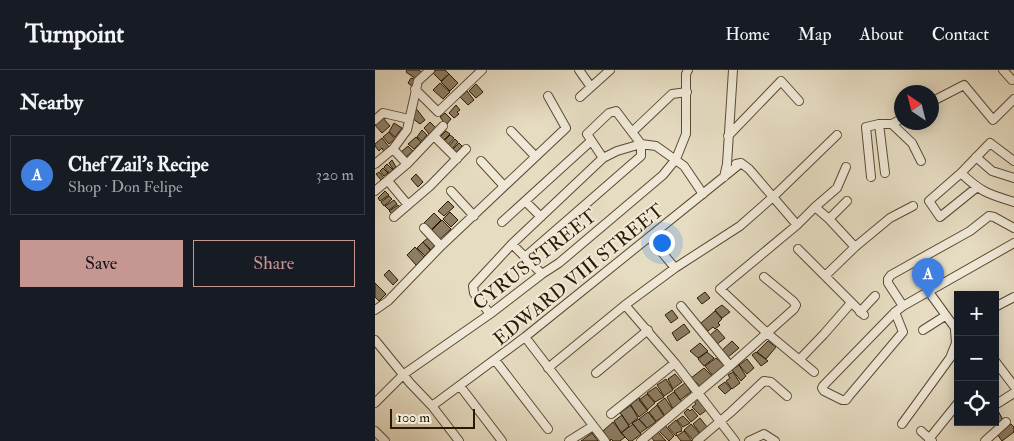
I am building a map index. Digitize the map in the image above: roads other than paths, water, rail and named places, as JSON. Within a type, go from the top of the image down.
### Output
[{"type":"street","points":[[375,164],[393,149],[407,130],[418,81],[430,70]]},
{"type":"street","points":[[415,89],[438,112],[482,70]]},
{"type":"street","points":[[579,70],[591,87]]},
{"type":"street","points":[[580,97],[611,70]]},
{"type":"street","points":[[724,177],[727,164],[733,70]]},
{"type":"street","points":[[1003,70],[1013,80]]},
{"type":"street","points":[[676,160],[686,134],[687,92],[684,71]]},
{"type":"street","points":[[728,136],[781,81],[799,101]]},
{"type":"street","points":[[939,98],[964,85],[993,120],[1014,98]]},
{"type":"street","points":[[632,132],[672,94],[687,92]]},
{"type":"street","points":[[375,310],[388,301],[441,246],[566,128],[547,96]]},
{"type":"street","points":[[525,257],[641,156],[641,144],[616,111],[612,111],[587,134],[603,158]]},
{"type":"street","points":[[375,120],[381,114],[386,113],[409,119]]},
{"type":"street","points":[[879,124],[885,173]]},
{"type":"street","points":[[871,177],[865,128],[879,124],[892,124],[912,143],[921,161]]},
{"type":"street","points":[[375,191],[407,164],[443,126]]},
{"type":"street","points":[[511,131],[535,156]]},
{"type":"street","points":[[548,368],[625,304],[675,268],[740,226],[837,135]]},
{"type":"street","points":[[434,136],[457,159]]},
{"type":"street","points":[[502,222],[591,141]]},
{"type":"street","points":[[976,188],[940,217],[929,201],[961,173],[989,142],[1014,161]]},
{"type":"street","points":[[490,314],[474,293],[473,286],[512,244],[603,158],[626,147],[641,144],[656,146],[684,166],[703,194]]},
{"type":"street","points":[[393,149],[407,164]]},
{"type":"street","points":[[394,216],[430,186],[467,149]]},
{"type":"street","points":[[976,157],[992,171],[1014,178]]},
{"type":"street","name":"CYRUS STREET","points":[[375,403],[404,374],[559,263],[663,175],[676,160]]},
{"type":"street","points":[[481,161],[504,186]]},
{"type":"street","points":[[727,164],[741,164],[749,169],[797,224]]},
{"type":"street","name":"EDWARD VIII STREET","points":[[432,406],[525,337],[741,164]]},
{"type":"street","points":[[814,372],[767,333],[720,289],[837,188],[847,167]]},
{"type":"street","points":[[961,173],[976,188],[989,195],[1014,202]]},
{"type":"street","points":[[388,181],[408,205]]},
{"type":"street","points":[[451,191],[474,216]]},
{"type":"street","points":[[525,201],[541,217]]},
{"type":"street","points":[[829,219],[847,201]]},
{"type":"street","points":[[825,276],[855,247],[891,218],[913,206]]},
{"type":"street","points":[[815,207],[855,247]]},
{"type":"street","points":[[903,306],[888,283],[891,275],[970,231],[989,216],[994,216],[1014,228]]},
{"type":"street","points":[[424,228],[441,246]]},
{"type":"street","points":[[649,238],[675,268]]},
{"type":"street","points":[[895,312],[903,332],[846,400],[842,400],[824,391],[823,386],[895,312],[1014,243]]},
{"type":"street","points":[[512,244],[542,274]]},
{"type":"street","points":[[798,249],[862,314],[875,296]]},
{"type":"street","points":[[641,441],[794,309],[796,305],[764,277]]},
{"type":"street","points":[[929,292],[954,326]]},
{"type":"street","points":[[999,305],[1013,300]]},
{"type":"street","points":[[800,359],[851,303]]},
{"type":"street","points":[[625,304],[675,363],[735,441]]},
{"type":"street","points":[[681,306],[730,366]]},
{"type":"street","points":[[923,330],[945,316]]},
{"type":"street","points":[[597,373],[648,330]]},
{"type":"street","points":[[902,424],[950,358],[957,336]]},
{"type":"street","points":[[525,337],[605,441]]},
{"type":"street","points":[[375,340],[432,406],[459,441]]},
{"type":"street","points":[[495,360],[549,429]]},
{"type":"street","points":[[611,414],[675,363]]},
{"type":"street","points":[[999,366],[1014,386]]},
{"type":"street","points":[[697,441],[764,381],[771,382],[787,396]]},
{"type":"street","points":[[460,386],[502,441]]},
{"type":"street","points":[[999,402],[1014,393]]},
{"type":"street","points":[[921,431],[931,440],[954,408]]},
{"type":"street","points":[[990,439],[1006,422]]},
{"type":"street","points":[[569,441],[593,426]]},
{"type":"street","points":[[375,431],[385,441]]},
{"type":"street","points":[[749,441],[764,434],[775,441]]},
{"type":"place","name":"Chef Zail’s Recipe","points":[[928,299]]}]
